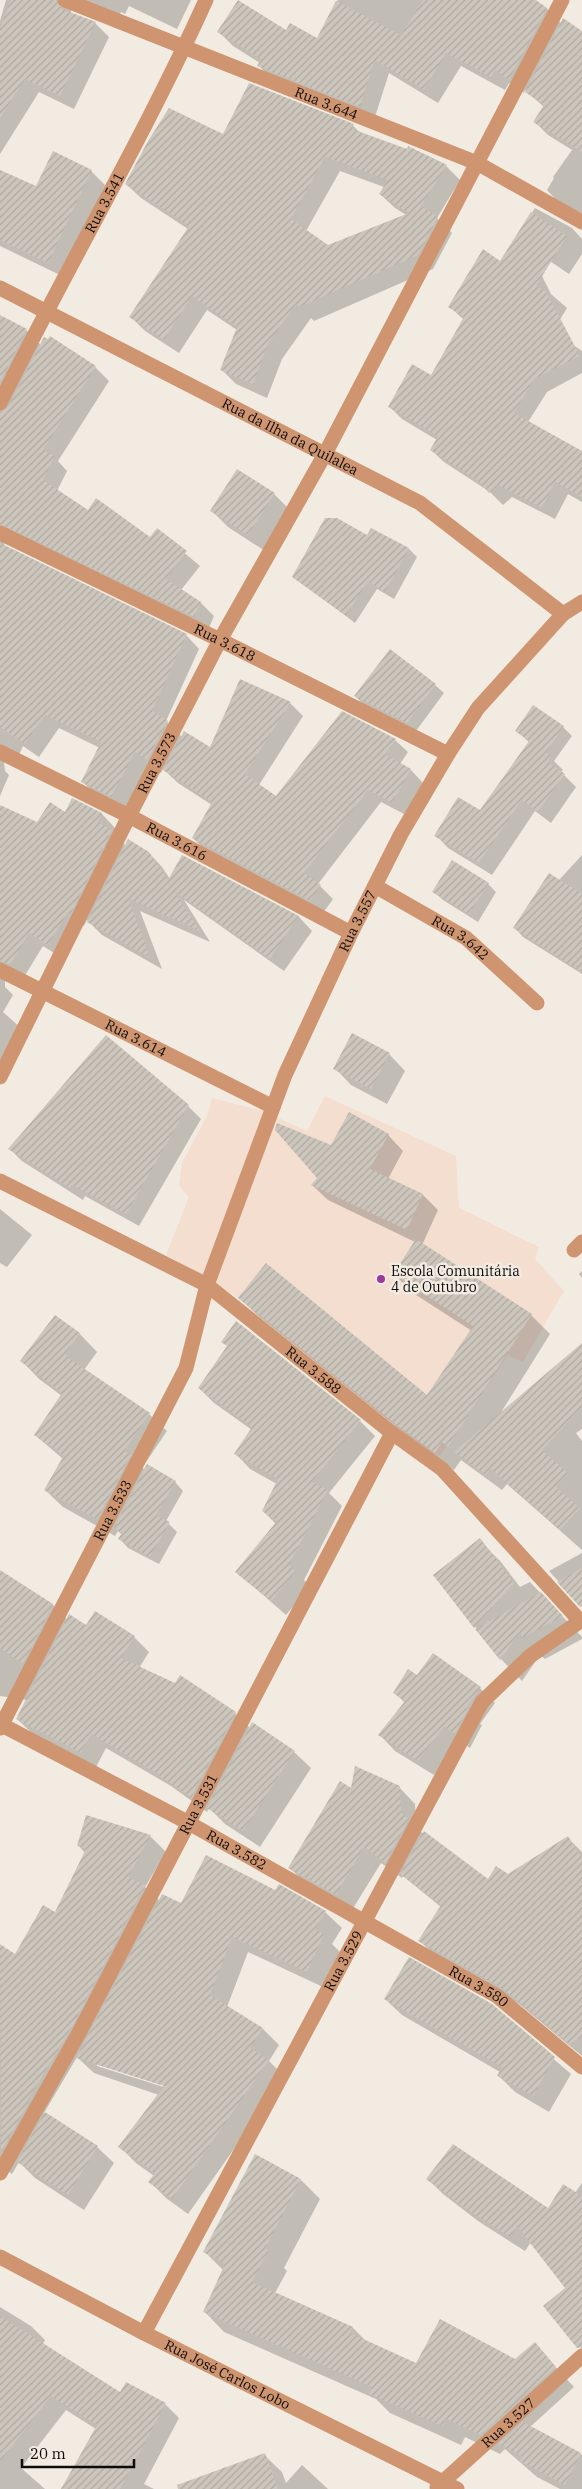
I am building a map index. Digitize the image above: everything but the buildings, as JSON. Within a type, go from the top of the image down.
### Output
[{"type":"street","name":"Rua 3.644","points":[[65,0],[477,163],[582,222]]},
{"type":"street","name":"Rua 3.541","points":[[0,402],[45,311],[185,47],[206,0]]},
{"type":"street","name":"Rua 3.573","points":[[0,1077],[129,816],[220,640],[325,454],[562,0]]},
{"type":"street","name":"Rua da Ilha da Quilalea","points":[[0,288],[420,503],[563,614]]},
{"type":"street","name":"Rua 3.618","points":[[0,533],[448,754]]},
{"type":"street","name":"Rua 3.557","points":[[207,1285],[285,1075],[351,933],[401,834],[448,754],[478,708],[563,614],[582,602]]},
{"type":"street","name":"Rua 3.616","points":[[0,752],[129,816],[351,933]]},
{"type":"street","name":"Rua 3.642","points":[[375,886],[466,938],[537,1003]]},
{"type":"street","name":"Rua 3.614","points":[[0,970],[273,1107]]},
{"type":"street","name":"Rua 3.588","points":[[0,1181],[207,1285],[392,1433],[442,1469],[581,1621]]},
{"type":"street","name":"Rua 3.533","points":[[1,1725],[186,1368],[207,1285]]},
{"type":"street","name":"Rua 3.531","points":[[0,2173],[80,2031],[187,1822],[392,1433]]},
{"type":"street","name":"Rua 3.529","points":[[144,2333],[366,1922],[482,1702],[530,1656],[581,1621]]},
{"type":"street","name":"Rua 3.582","points":[[1,1725],[187,1822],[366,1922]]},
{"type":"street","name":"Rua 3.580","points":[[366,1922],[498,1996],[582,2067]]},
{"type":"street","name":"Rua José Carlos Lobo","points":[[0,2257],[438,2486],[457,2489]]},
{"type":"street","name":"Rua 3.527","points":[[438,2486],[582,2356]]},
{"type":"shaded area","name":"Escola Comunitária 4 de Outubro","points":[[325,1096],[456,1156],[459,1208],[539,1247],[535,1259],[564,1291],[523,1362],[508,1355],[440,1456],[434,1455],[405,1436],[238,1298],[215,1282],[166,1255],[189,1197],[179,1186],[182,1163],[207,1116],[212,1098],[263,1111],[307,1131]]},
{"type":"place","name":"Escola Comunitária 4 de Outubro","points":[[381,1279]]}]
